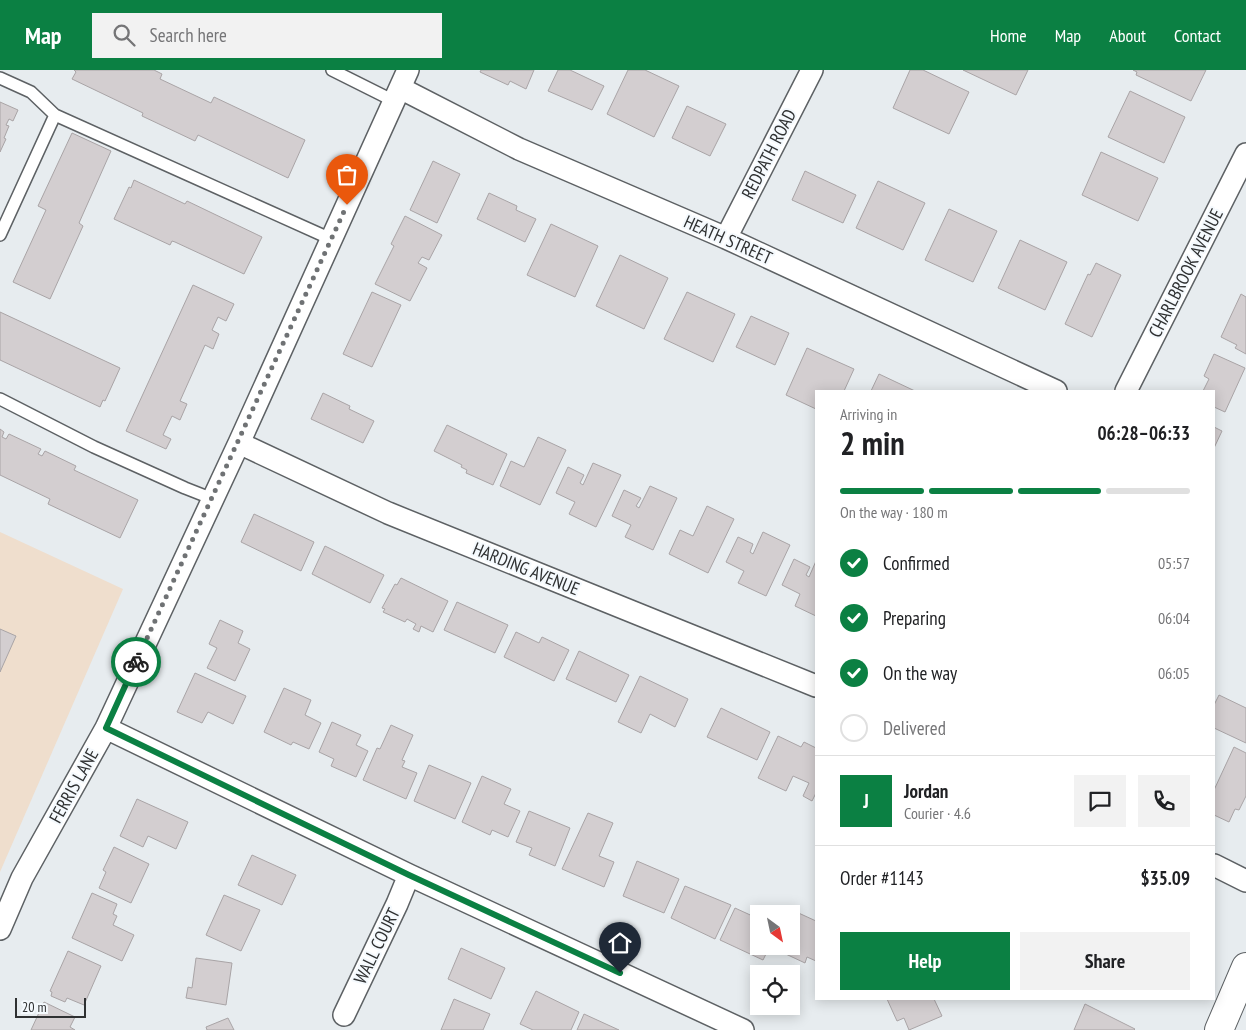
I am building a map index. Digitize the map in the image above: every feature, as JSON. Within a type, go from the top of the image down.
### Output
[{"type":"main road","points":[[1218,1030],[1246,967]]},
{"type":"street","name":"REDPATH ROAD","points":[[726,238],[812,70]]},
{"type":"street","name":"HEATH STREET","points":[[401,86],[519,149],[726,238],[1054,390]]},
{"type":"street","name":"FERRIS LANE","points":[[0,929],[22,878],[106,728],[239,443],[401,86]]},
{"type":"street","name":"CHARLBROOK AVENUE","points":[[1127,390],[1246,154]]},
{"type":"street","name":"HARDING AVENUE","points":[[239,443],[388,513],[815,686]]},
{"type":"street","points":[[106,728],[409,875],[743,1030]]},
{"type":"street","points":[[1215,866],[1246,881]]},
{"type":"street","name":"WALL COURT","points":[[344,1015],[409,875]]},
{"type":"lane","points":[[332,70],[401,86]]},
{"type":"lane","points":[[0,78],[32,92],[55,115],[331,239]]},
{"type":"lane","points":[[0,235],[55,115]]},
{"type":"lane","points":[[0,399],[94,446],[213,499]]},
{"type":"shaded area","points":[[0,532],[123,589],[0,872]]},
{"type":"building","points":[[74,70],[154,70],[162,74],[160,79],[211,103],[214,97],[305,140],[288,178],[198,135],[195,141],[142,116],[143,113],[72,79],[76,72]]},
{"type":"building","points":[[481,70],[534,70],[526,89],[510,81],[508,85],[480,72]]},
{"type":"building","points":[[558,70],[570,70],[604,86],[592,110],[548,91]]},
{"type":"building","points":[[628,70],[645,70],[679,86],[654,137],[607,114]]},
{"type":"building","points":[[910,70],[923,70],[969,92],[949,134],[893,108]]},
{"type":"building","points":[[963,70],[1028,70],[1016,95]]},
{"type":"building","points":[[1133,70],[1206,70],[1191,101],[1136,75],[1137,72]]},
{"type":"building","points":[[1130,91],[1185,117],[1164,163],[1108,137]]},
{"type":"building","points":[[0,102],[18,110],[13,121],[9,119],[6,125],[9,126],[0,152]]},
{"type":"building","points":[[687,106],[726,124],[710,156],[672,138]]},
{"type":"building","points":[[72,133],[111,151],[79,223],[83,226],[50,299],[13,282],[46,210],[38,206]]},
{"type":"building","points":[[1101,152],[1158,178],[1138,221],[1082,195]]},
{"type":"building","points":[[433,161],[460,174],[437,223],[410,210]]},
{"type":"building","points":[[805,171],[856,195],[843,223],[792,200]]},
{"type":"building","points":[[134,180],[185,204],[187,201],[262,237],[244,274],[175,242],[172,241],[170,245],[114,219]]},
{"type":"building","points":[[878,181],[925,203],[903,250],[856,228]]},
{"type":"building","points":[[489,193],[517,206],[516,210],[536,219],[525,242],[477,219]]},
{"type":"building","points":[[949,209],[997,231],[973,282],[925,260]]},
{"type":"building","points":[[405,216],[442,235],[429,260],[422,257],[418,263],[427,268],[410,301],[375,284],[394,246],[391,244]]},
{"type":"building","points":[[551,224],[598,246],[575,297],[527,275]]},
{"type":"building","points":[[1020,240],[1067,262],[1045,310],[998,288]]},
{"type":"building","points":[[620,255],[668,278],[644,329],[596,306]]},
{"type":"building","points":[[1096,263],[1121,275],[1092,337],[1065,324],[1088,274],[1090,275]]},
{"type":"building","points":[[193,285],[234,304],[226,321],[218,317],[212,330],[219,334],[213,349],[205,345],[180,401],[187,404],[180,420],[172,416],[163,435],[171,439],[166,449],[126,431]]},
{"type":"building","points":[[372,292],[401,305],[372,367],[343,354]]},
{"type":"building","points":[[687,292],[735,314],[713,362],[664,339]]},
{"type":"building","points":[[1241,294],[1246,297],[1246,354],[1235,348],[1237,345],[1221,337]]},
{"type":"building","points":[[0,312],[120,368],[105,401],[103,400],[100,407],[0,360]]},
{"type":"building","points":[[751,316],[789,333],[775,365],[736,347]]},
{"type":"building","points":[[807,348],[854,369],[844,390],[815,390],[815,409],[786,395]]},
{"type":"building","points":[[1214,354],[1245,368],[1225,412],[1215,407],[1215,390],[1204,390],[1209,379],[1204,376]]},
{"type":"building","points":[[879,374],[913,390],[871,390]]},
{"type":"building","points":[[323,393],[350,406],[349,409],[374,421],[363,443],[311,419]]},
{"type":"building","points":[[447,425],[507,454],[493,485],[466,473],[467,470],[461,467],[462,465],[434,451]]},
{"type":"building","points":[[1215,428],[1222,431],[1215,446]]},
{"type":"building","points":[[0,429],[4,432],[2,437],[6,439],[9,434],[41,449],[38,454],[42,456],[45,451],[76,466],[74,470],[138,500],[120,538],[48,504],[50,499],[0,475]]},
{"type":"building","points":[[538,437],[566,450],[540,505],[500,486],[511,461],[524,467]]},
{"type":"building","points":[[593,463],[621,475],[596,527],[569,514],[575,502],[556,493],[568,467],[584,475],[580,483],[583,485]]},
{"type":"building","points":[[650,486],[677,498],[653,550],[625,537],[631,525],[612,516],[624,490],[641,498],[636,506],[639,508]]},
{"type":"building","points":[[707,506],[734,519],[708,573],[669,554],[680,530],[693,536]]},
{"type":"building","points":[[254,514],[314,542],[301,571],[241,542]]},
{"type":"building","points":[[763,532],[790,545],[766,596],[738,583],[744,571],[726,562],[738,537],[753,544],[750,552],[753,554]]},
{"type":"building","points":[[325,546],[384,575],[370,603],[312,574]]},
{"type":"building","points":[[794,559],[810,567],[806,575],[809,577],[815,563],[815,616],[795,606],[800,594],[782,585]]},
{"type":"building","points":[[401,578],[448,601],[433,632],[421,626],[419,632],[413,629],[416,624],[407,619],[405,622],[383,612],[385,609],[382,608],[395,584],[397,585]]},
{"type":"building","points":[[457,602],[508,625],[495,653],[444,630]]},
{"type":"building","points":[[220,620],[243,631],[238,643],[250,649],[235,681],[207,668],[217,648],[209,644]]},
{"type":"building","points":[[0,629],[16,636],[0,672]]},
{"type":"building","points":[[516,632],[539,643],[542,637],[569,650],[554,681],[504,657]]},
{"type":"building","points":[[579,651],[629,675],[616,702],[566,679]]},
{"type":"building","points":[[195,673],[246,696],[233,724],[208,712],[202,723],[177,712]]},
{"type":"building","points":[[640,676],[688,699],[675,727],[650,714],[641,733],[618,722]]},
{"type":"building","points":[[284,688],[311,700],[305,715],[321,723],[309,749],[293,742],[291,745],[264,732]]},
{"type":"building","points":[[1219,695],[1246,708],[1246,743],[1215,728],[1215,703]]},
{"type":"building","points":[[721,708],[770,732],[757,760],[707,737]]},
{"type":"building","points":[[332,722],[361,735],[356,745],[368,751],[356,777],[331,766],[334,759],[319,752]]},
{"type":"building","points":[[391,725],[413,735],[402,760],[405,761],[402,767],[417,773],[406,799],[363,780],[377,748],[380,749]]},
{"type":"building","points":[[778,736],[801,747],[804,742],[815,748],[815,795],[812,801],[803,796],[809,783],[793,776],[786,791],[758,778]]},
{"type":"building","points":[[1234,747],[1246,753],[1246,796],[1239,810],[1235,809],[1229,822],[1215,815],[1215,788]]},
{"type":"building","points":[[429,765],[471,783],[455,819],[414,801]]},
{"type":"building","points":[[482,776],[511,789],[504,804],[520,811],[508,837],[492,830],[490,835],[462,822]]},
{"type":"building","points":[[137,799],[188,822],[176,849],[148,836],[143,847],[120,836]]},
{"type":"building","points":[[529,811],[570,828],[555,866],[529,855],[532,848],[516,842]]},
{"type":"building","points":[[588,813],[613,823],[599,856],[614,862],[604,887],[562,869]]},
{"type":"building","points":[[114,847],[149,864],[131,903],[99,888],[106,872],[103,870]]},
{"type":"building","points":[[252,855],[296,875],[282,905],[238,885]]},
{"type":"building","points":[[637,861],[679,879],[664,913],[623,896]]},
{"type":"building","points":[[685,886],[731,905],[715,939],[671,918]]},
{"type":"building","points":[[92,893],[117,904],[113,914],[117,916],[113,925],[134,935],[122,961],[72,938]]},
{"type":"building","points":[[224,895],[260,910],[241,951],[206,935]]},
{"type":"building","points":[[735,908],[750,915],[750,954],[720,940]]},
{"type":"building","points":[[800,914],[815,921],[815,961],[807,957],[805,963],[788,955],[800,955]]},
{"type":"building","points":[[461,948],[505,968],[491,999],[448,979]]},
{"type":"building","points":[[68,951],[101,966],[84,1005],[67,998],[65,1002],[51,996],[52,992],[50,991]]},
{"type":"building","points":[[752,955],[766,955],[763,960]]},
{"type":"building","points":[[196,958],[232,963],[226,1005],[186,998],[188,987],[192,988]]},
{"type":"building","points":[[536,991],[579,1012],[571,1030],[533,1030],[520,1024]]},
{"type":"building","points":[[454,999],[490,1014],[483,1030],[441,1030]]},
{"type":"building","points":[[887,1000],[934,1000],[942,1016],[909,1030],[904,1018],[897,1021]]},
{"type":"building","points":[[44,1002],[75,1017],[70,1027],[75,1030],[31,1030]]},
{"type":"building","points":[[1085,1004],[1135,1029],[1074,1030]]},
{"type":"building","points":[[584,1014],[619,1030],[577,1030]]},
{"type":"building","points":[[228,1018],[234,1030],[207,1030],[206,1027]]},
{"type":"way so far","points":[[136,662],[239,443],[347,205]]},
{"type":"route","points":[[136,662],[106,728],[409,875],[620,973]]}]
